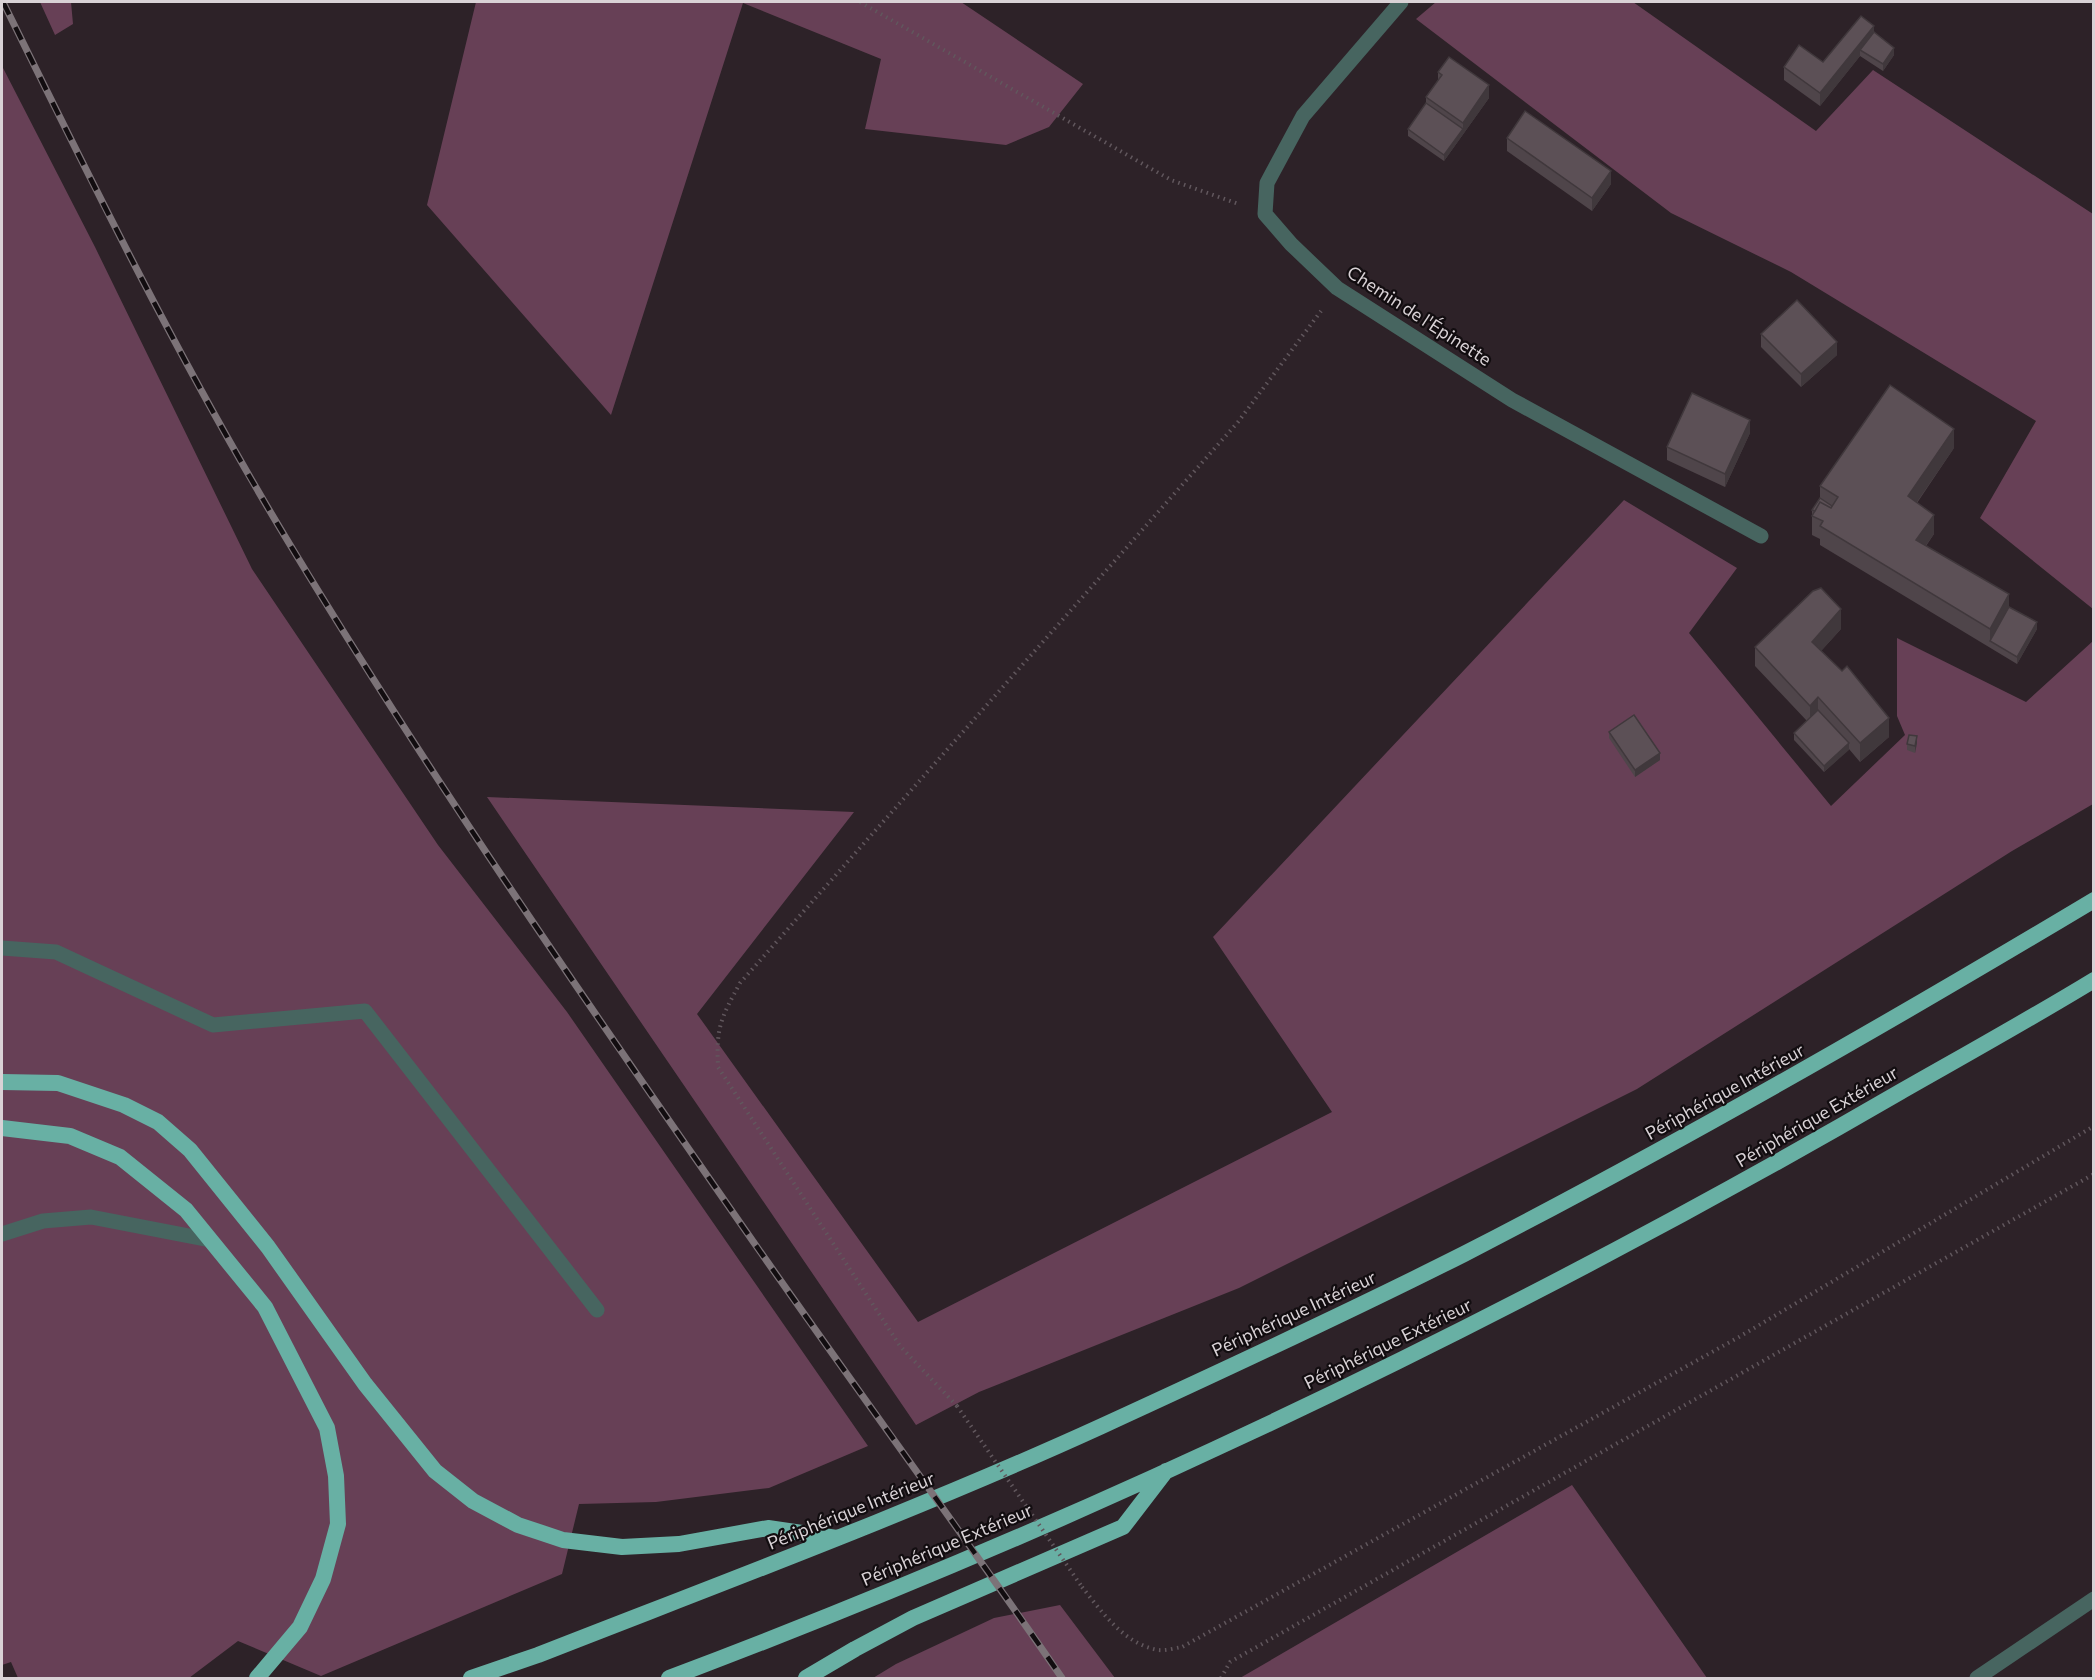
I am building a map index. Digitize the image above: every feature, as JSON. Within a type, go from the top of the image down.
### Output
[{"type":"highway","name":"Périphérique Intérieur","points":[[471,1678],[538,1655],[838,1538],[1100,1427],[1462,1255],[1624,1170],[1904,1015],[2094,900]]},
{"type":"highway","name":"Périphérique Extérieur","points":[[669,1678],[883,1595],[1167,1469],[1504,1309],[1800,1151],[2094,980]]},
{"type":"highway","points":[[2,1082],[58,1083],[124,1104],[158,1122],[190,1150],[268,1246],[364,1384],[435,1471],[473,1501],[509,1521],[563,1540],[622,1547],[679,1544],[768,1528],[838,1538]]},
{"type":"highway","points":[[2,1128],[70,1136],[120,1157],[186,1210],[265,1307],[327,1428],[336,1476],[338,1524],[323,1579],[300,1627],[257,1678]]},
{"type":"highway","points":[[806,1678],[913,1618],[1123,1527],[1167,1469]]},
{"type":"street","points":[[1265,214],[1267,183],[1302,116],[1401,2]]},
{"type":"street","name":"Chemin de l'Épinette","points":[[1265,214],[1291,244],[1338,288],[1512,400],[1761,536]]},
{"type":"street","points":[[2,948],[56,952],[213,1025],[365,1011],[597,1310]]},
{"type":"street","points":[[2,1234],[43,1221],[91,1217],[210,1240]]},
{"type":"street","points":[[1977,1678],[2094,1599]]},
{"type":"path","points":[[860,2],[1171,180],[1265,214]]},
{"type":"path","points":[[1338,288],[1238,422],[740,983],[726,1009],[716,1036],[718,1067],[900,1346],[957,1406],[1082,1587],[1109,1620],[1133,1641],[1159,1650],[1182,1647],[1739,1337],[2094,1126]]},
{"type":"path","points":[[1221,1678],[1230,1662],[2094,1174]]},
{"type":"shaded area","points":[[40,2],[71,2],[73,24],[55,35]]},
{"type":"shaded area","points":[[476,2],[961,2],[1083,84],[1049,127],[1006,145],[865,129],[881,59],[743,3],[611,415],[427,205]]},
{"type":"shaded area","points":[[1436,2],[1633,2],[1816,131],[1873,70],[2093,214],[2093,609],[1980,518],[2036,421],[1791,272],[1671,213],[1416,19]]},
{"type":"shaded area","points":[[2,66],[95,247],[252,569],[438,845],[567,1012],[868,1446],[769,1488],[656,1502],[579,1504],[562,1574],[321,1676],[238,1641],[189,1678],[18,1678],[11,1662],[2,1665]]},
{"type":"shaded area","points":[[1624,500],[1737,568],[1689,633],[1831,806],[1905,735],[1897,716],[1897,638],[2026,702],[2093,641],[2093,804],[2012,851],[1637,1089],[1239,1288],[979,1392],[916,1425],[487,797],[854,812],[697,1014],[918,1322],[1332,1112],[1213,937]]},
{"type":"shaded area","points":[[1572,1485],[1707,1678],[1240,1678]]},
{"type":"shaded area","points":[[1060,1605],[1115,1678],[873,1678],[896,1664],[994,1618]]},
{"type":"building","points":[[1861,16],[1874,26],[1820,93],[1784,67],[1799,45],[1823,62]]},
{"type":"building","points":[[1874,32],[1894,48],[1883,64],[1860,50]]},
{"type":"building","points":[[1449,57],[1489,85],[1463,123],[1426,97],[1442,75],[1438,72]]},
{"type":"building","points":[[1426,103],[1463,129],[1444,155],[1408,129]]},
{"type":"building","points":[[1525,111],[1611,171],[1592,198],[1507,138]]},
{"type":"building","points":[[1797,300],[1837,342],[1801,374],[1761,334]]},
{"type":"building","points":[[1890,385],[1954,429],[1908,496],[1934,515],[1916,540],[2009,594],[1990,629],[1820,526],[1823,521],[1812,516],[1820,502],[1831,508],[1838,497],[1820,486]]},
{"type":"building","points":[[1692,393],[1750,420],[1725,474],[1667,447]]},
{"type":"building","points":[[1820,498],[1832,506],[1831,508],[1820,502],[1815,511],[1812,510]]},
{"type":"building","points":[[1821,588],[1841,609],[1812,642],[1842,671],[1847,666],[1889,718],[1860,743],[1818,697],[1810,706],[1755,647],[1813,591]]},
{"type":"building","points":[[2009,607],[2037,622],[2017,657],[1990,641]]},
{"type":"building","points":[[1818,710],[1849,743],[1824,766],[1794,733]]},
{"type":"building","points":[[1634,715],[1660,753],[1635,770],[1609,732]]},
{"type":"building","points":[[1909,735],[1917,736],[1915,746],[1907,744]]},
{"type":"railway","points":[[3,2],[106,210],[214,414],[344,633],[452,801],[620,1050],[1062,1678]]}]
